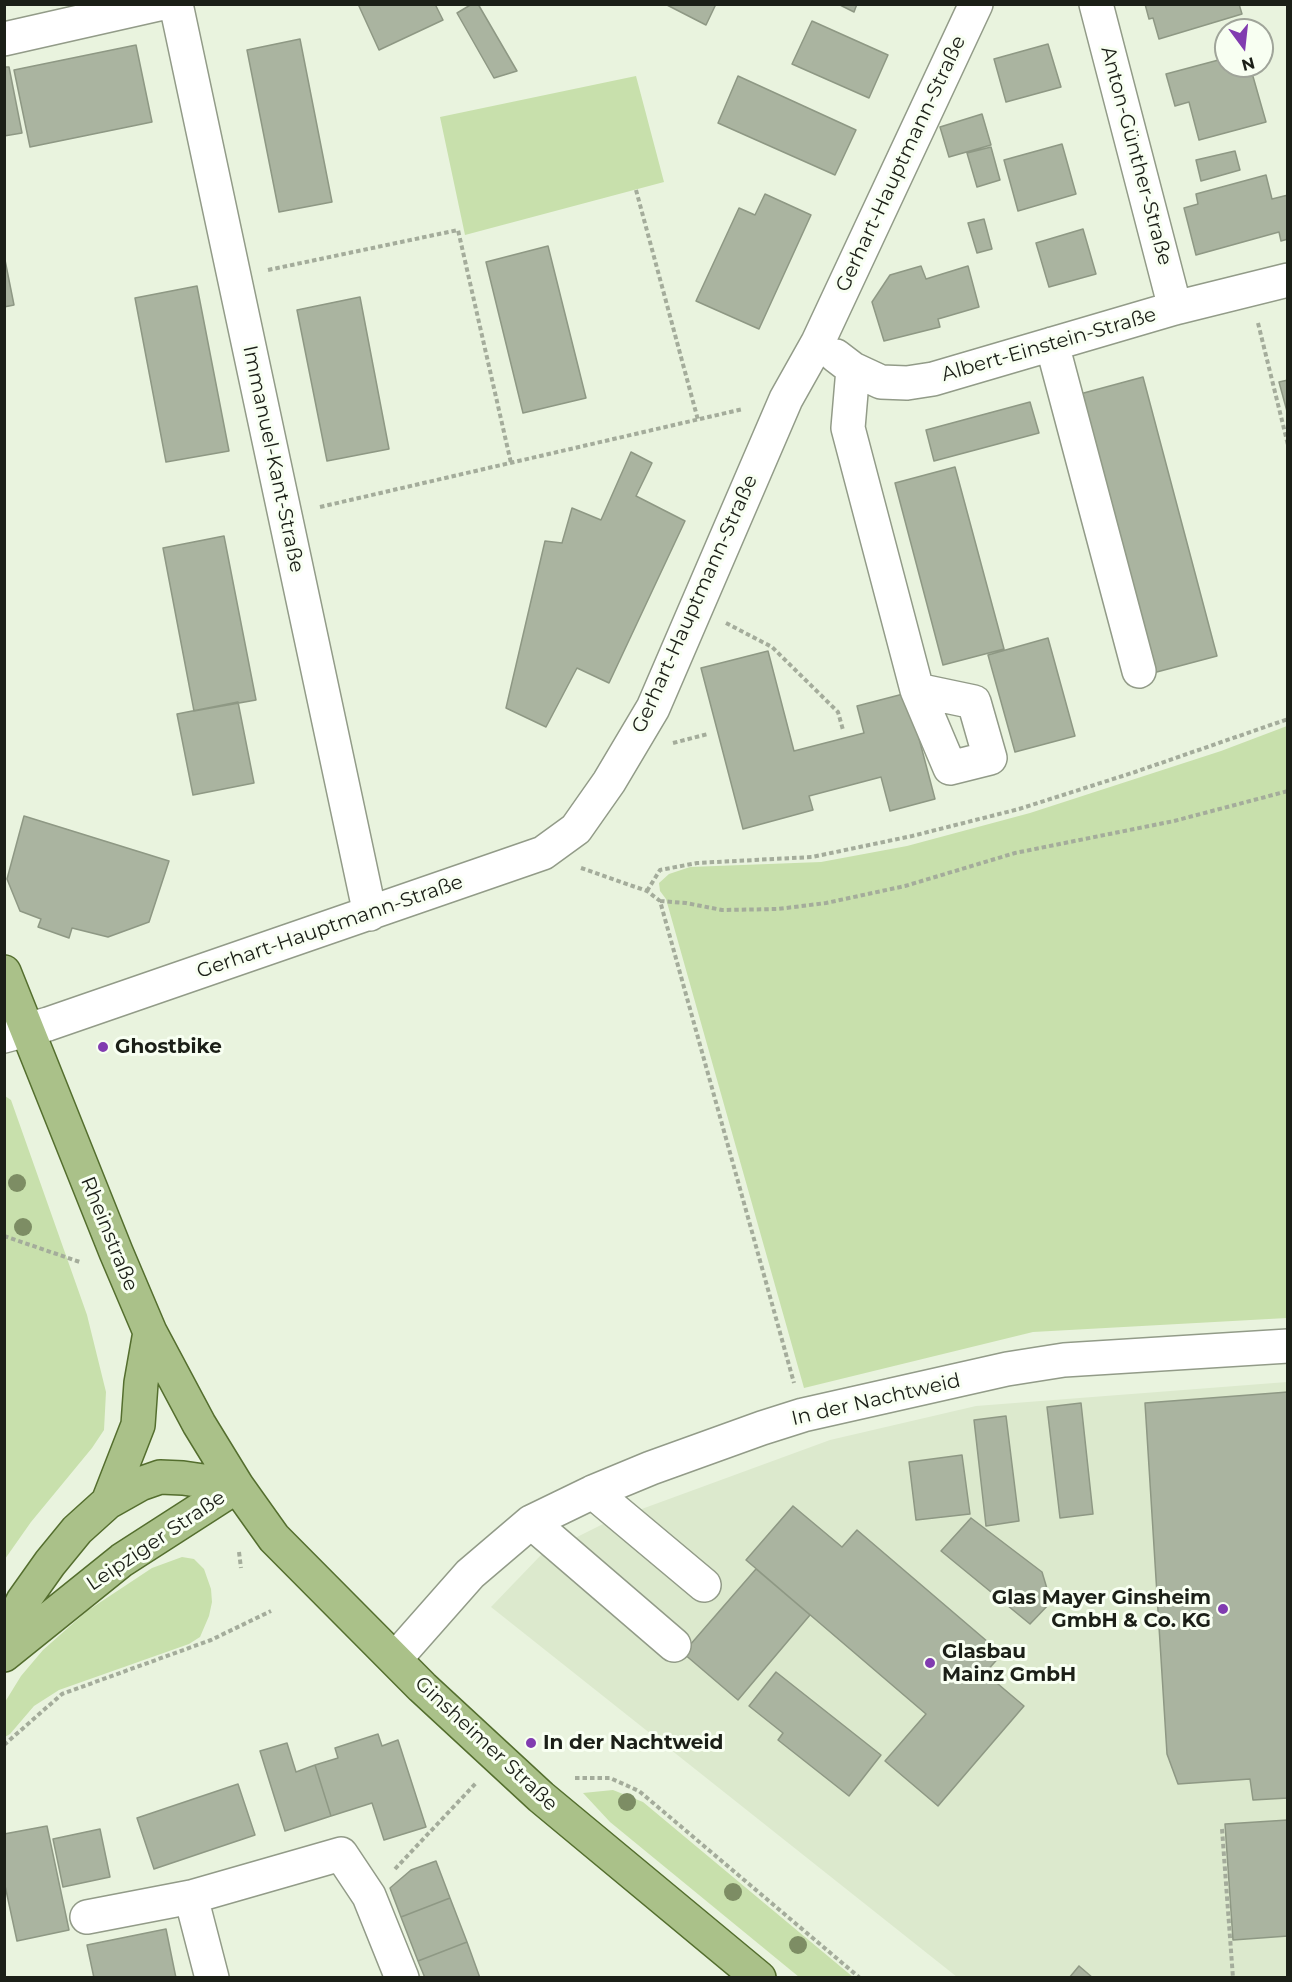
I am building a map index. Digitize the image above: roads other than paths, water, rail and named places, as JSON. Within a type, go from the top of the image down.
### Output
[{"type":"main road","name":"Rheinstraße","points":[[4,972],[15,1033],[150,1332],[199,1424],[237,1486]]},
{"type":"main road","points":[[108,1502],[138,1425],[141,1383],[150,1332]]},
{"type":"main road","name":"Leipziger Straße","points":[[4,1638],[23,1601],[50,1563],[77,1530],[108,1502],[140,1484],[160,1477],[237,1486]]},
{"type":"main road","name":"Leipziger Straße","points":[[4,1655],[122,1560],[237,1486]]},
{"type":"main road","name":"Ginsheimer Straße","points":[[237,1486],[274,1538],[422,1687],[541,1797],[759,1977]]},
{"type":"street","points":[[4,39],[159,4]]},
{"type":"street","name":"Immanuel-Kant-Straße","points":[[176,4],[370,914]]},
{"type":"street","name":"Gerhart-Hauptmann-Straße","points":[[15,1033],[370,914],[543,853],[576,829],[609,782],[653,708],[786,399],[818,342],[976,4]]},
{"type":"street","name":"Anton-Günther-Straße","points":[[1096,4],[1175,308]]},
{"type":"street","name":"Albert-Einstein-Straße","points":[[818,342],[853,369],[881,381],[907,383],[933,379],[1175,308],[1287,280]]},
{"type":"street","points":[[1052,344],[1139,671]]},
{"type":"street","points":[[853,369],[848,428],[917,690]]},
{"type":"street","name":"In der Nachtweid","points":[[395,1659],[470,1574],[531,1522],[593,1492],[651,1468],[803,1415],[1007,1370],[1064,1360],[1287,1346]]},
{"type":"street","points":[[593,1492],[704,1585]]},
{"type":"street","points":[[531,1522],[674,1645]]},
{"type":"street","points":[[87,1917],[191,1897],[341,1854],[369,1896],[402,1977]]},
{"type":"street","points":[[191,1897],[212,1977]]},
{"type":"place","name":"Ghostbike","points":[[103,1047]]},
{"type":"place","name":"Glas Mayer Ginsheim GmbH & Co. KG","points":[[1223,1609]]},
{"type":"place","name":"Glasbau Mainz GmbH","points":[[930,1663]]},
{"type":"place","name":"In der Nachtweid","points":[[531,1743]]}]
